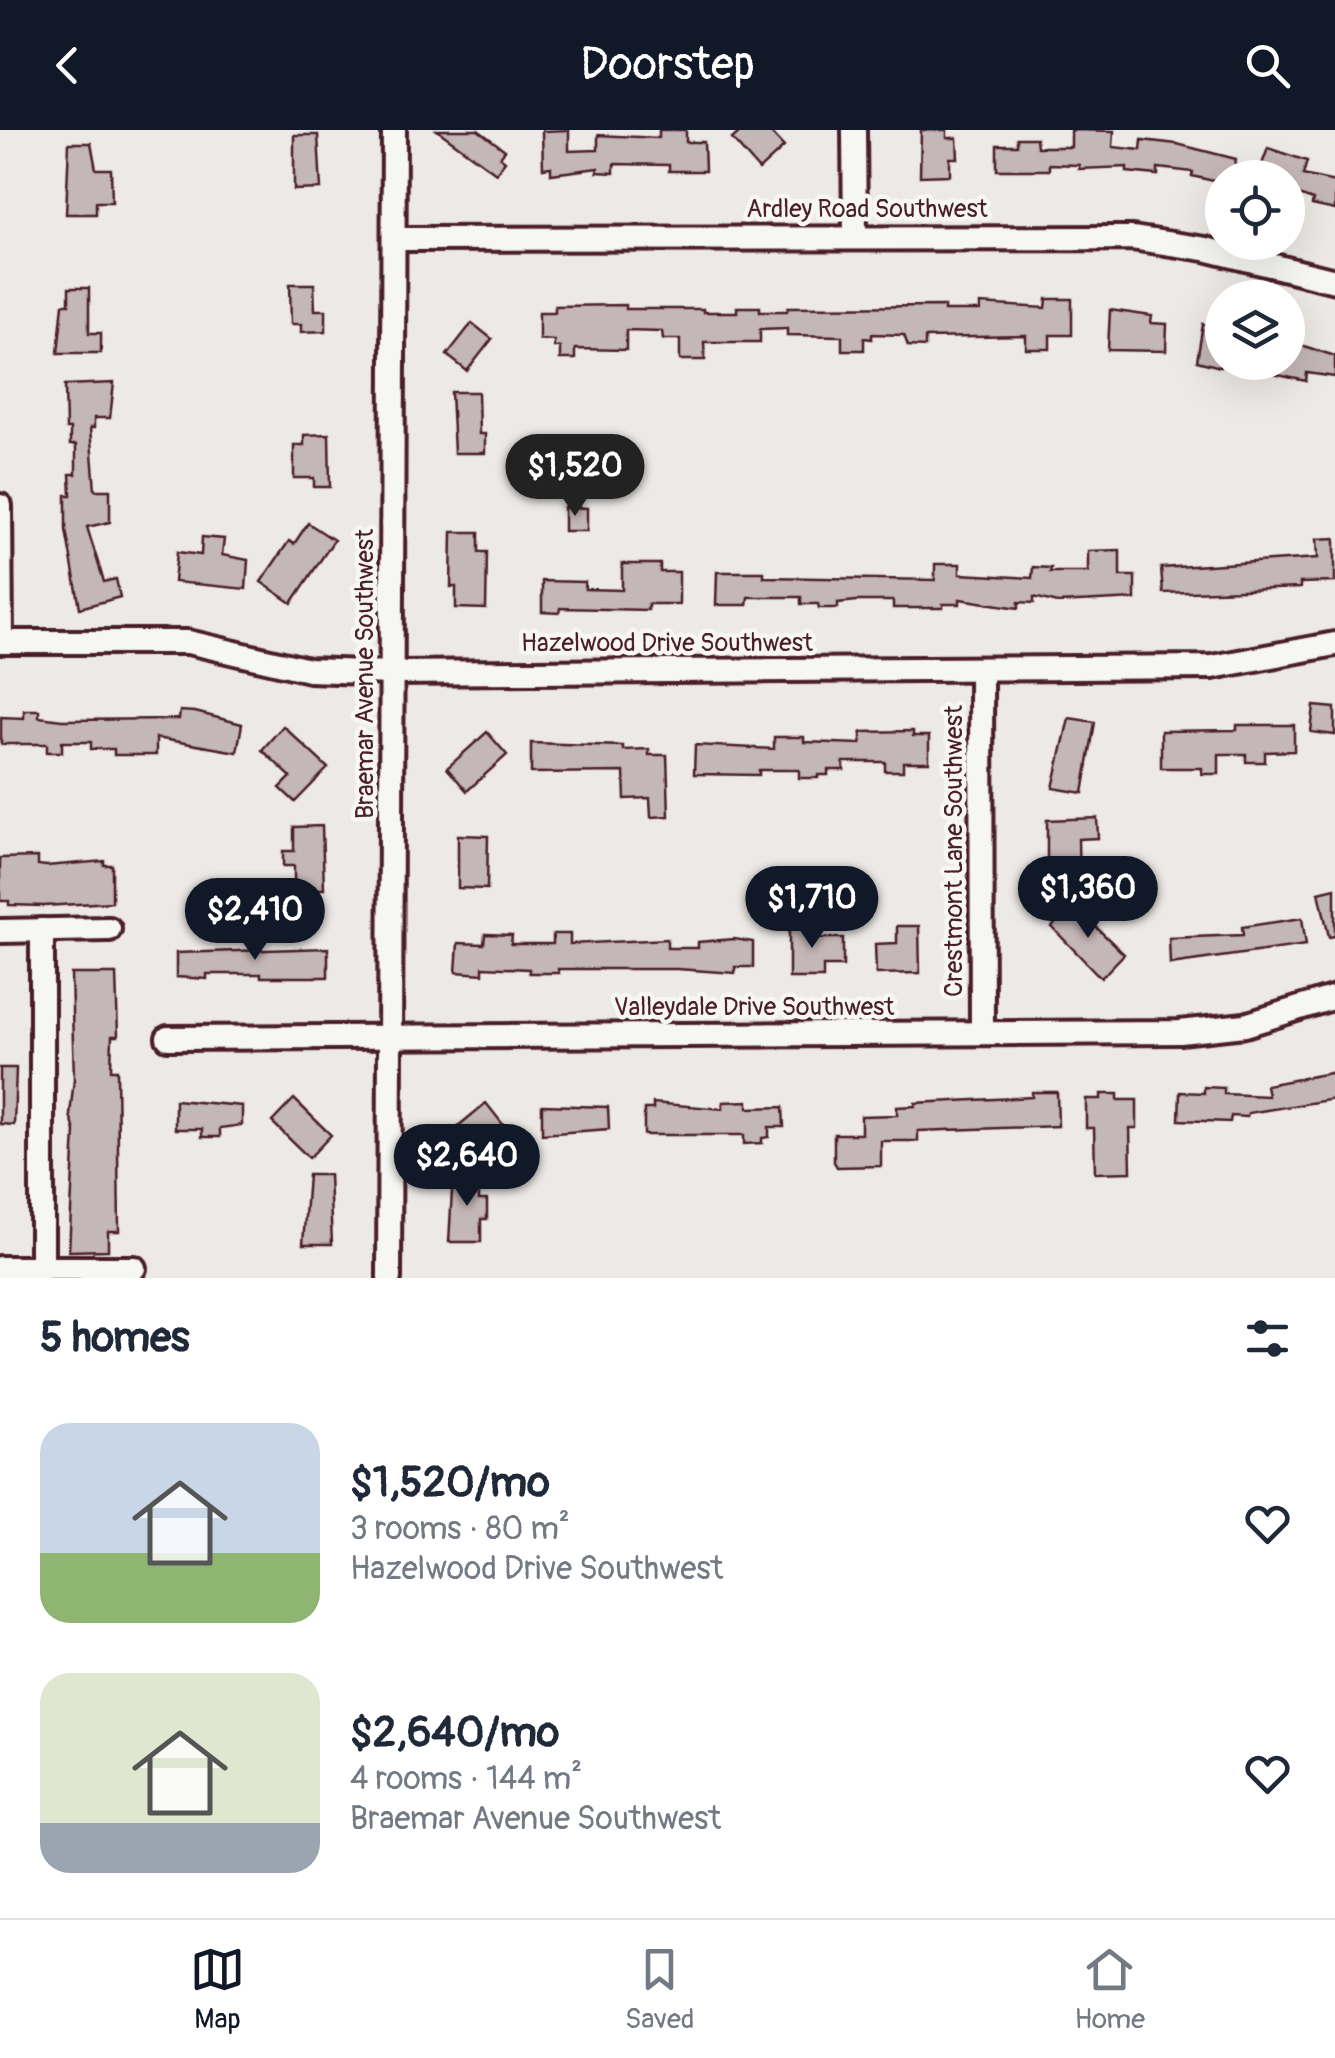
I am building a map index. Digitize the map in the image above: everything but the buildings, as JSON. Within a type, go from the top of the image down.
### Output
[{"type":"street","name":"Braemar Avenue Southwest","points":[[389,1278],[394,130]]},
{"type":"street","points":[[854,130],[855,236]]},
{"type":"street","name":"Ardley Road Southwest","points":[[395,239],[1132,238],[1204,249],[1335,281]]},
{"type":"street","points":[[0,506],[1,642]]},
{"type":"street","name":"Hazelwood Drive Southwest","points":[[1,642],[188,642],[229,648],[309,670],[392,672],[1212,668],[1335,644]]},
{"type":"street","name":"Crestmont Lane Southwest","points":[[981,669],[982,1033]]},
{"type":"street","points":[[0,931],[109,928]]},
{"type":"street","points":[[42,930],[42,1268]]},
{"type":"street","name":"Valleydale Drive Southwest","points":[[168,1038],[1180,1032],[1246,1025],[1335,996]]},
{"type":"street","points":[[0,1268],[134,1268]]}]
